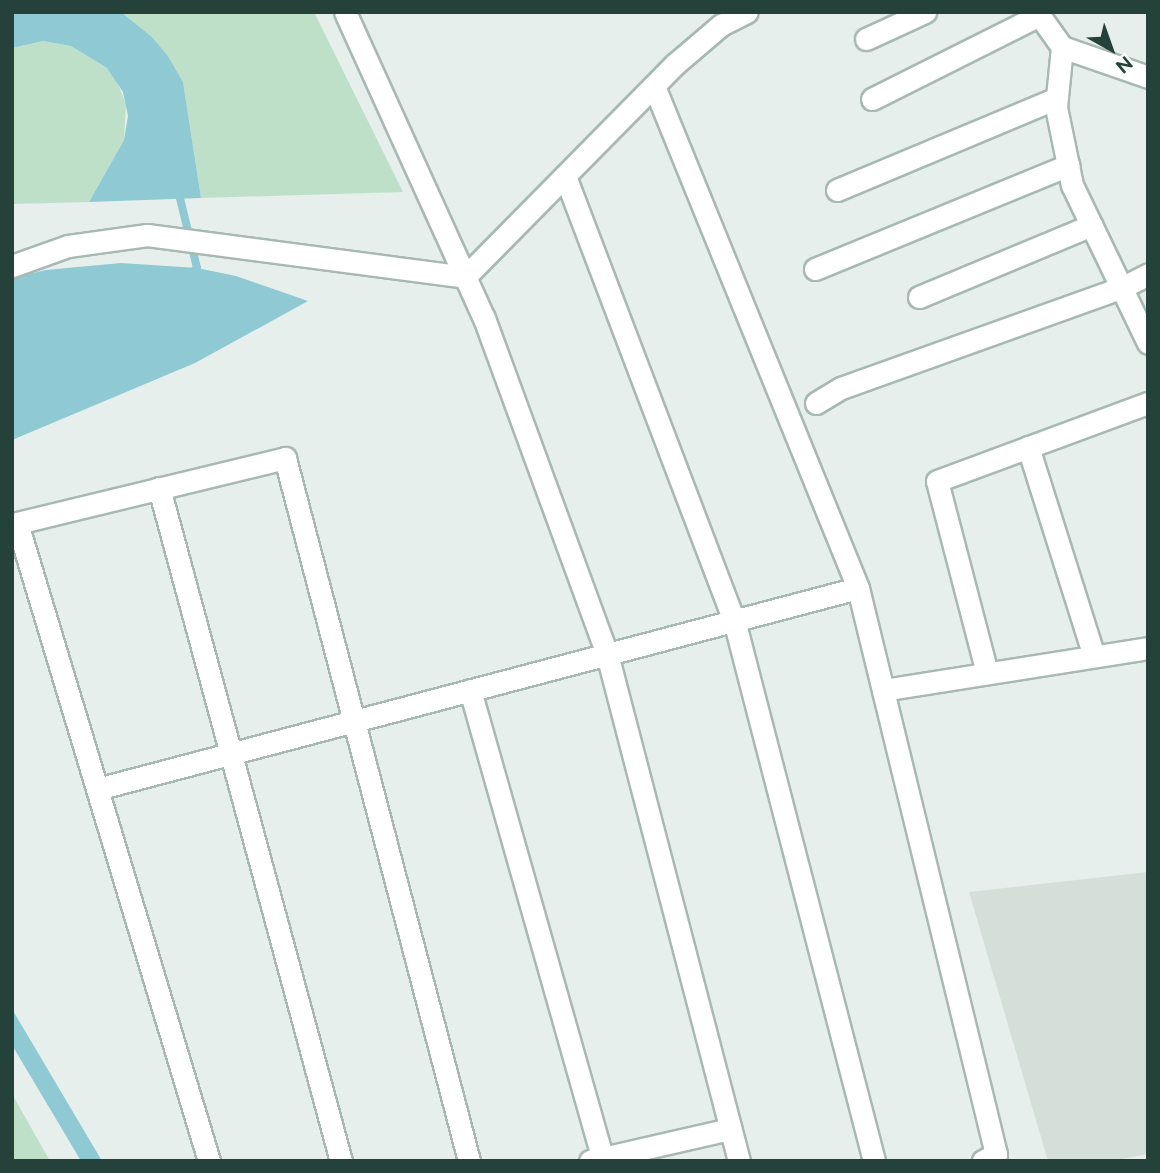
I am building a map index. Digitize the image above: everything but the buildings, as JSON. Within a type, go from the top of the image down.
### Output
[{"type":"street","points":[[345,12],[484,318],[607,654],[738,1161]]},
{"type":"street","points":[[466,277],[654,86],[721,25],[747,12]]},
{"type":"street","points":[[866,39],[925,12]]},
{"type":"street","points":[[872,99],[1038,14],[1062,47],[1148,76]]},
{"type":"street","points":[[1062,47],[1057,98],[1072,185],[1148,343]]},
{"type":"street","points":[[654,86],[858,588],[996,1154],[983,1161]]},
{"type":"street","points":[[837,190],[1057,98]]},
{"type":"street","points":[[815,270],[1068,165]]},
{"type":"street","points":[[565,176],[734,620],[874,1161]]},
{"type":"street","points":[[919,297],[1092,225]]},
{"type":"street","points":[[12,266],[68,246],[147,234],[466,277]]},
{"type":"street","points":[[816,403],[841,388],[1123,287],[1148,274]]},
{"type":"street","points":[[987,673],[937,481],[1148,404]]},
{"type":"street","points":[[1028,447],[1094,656]]},
{"type":"street","points":[[209,1161],[17,523],[285,458],[469,1161]]},
{"type":"street","points":[[159,488],[341,1161]]},
{"type":"street","points":[[97,789],[858,588]]},
{"type":"street","points":[[883,690],[1148,648]]},
{"type":"street","points":[[470,690],[596,1159],[730,1129]]},
{"type":"shaded area","points":[[1148,872],[1148,1154],[1112,1161],[1048,1161],[969,892]]},
{"type":"green space","points":[[121,12],[314,12],[403,192],[201,198],[183,82],[168,56],[152,37]]},
{"type":"green space","points":[[43,41],[71,46],[107,68],[116,79],[126,104],[124,140],[89,202],[12,204],[12,48]]},
{"type":"green space","points":[[12,1094],[50,1161],[12,1161]]},
{"type":"water","points":[[12,12],[121,12],[152,37],[168,56],[183,82],[201,198],[89,202],[124,140],[128,116],[123,92],[107,68],[71,46],[43,41],[12,48]]},
{"type":"water","points":[[121,263],[197,268],[236,276],[308,301],[195,363],[12,440],[12,278],[46,270]]},
{"type":"water","points":[[12,1009],[102,1161],[81,1161],[12,1045]]},
{"type":"waterway","points":[[178,190],[197,268],[191,273]]}]
